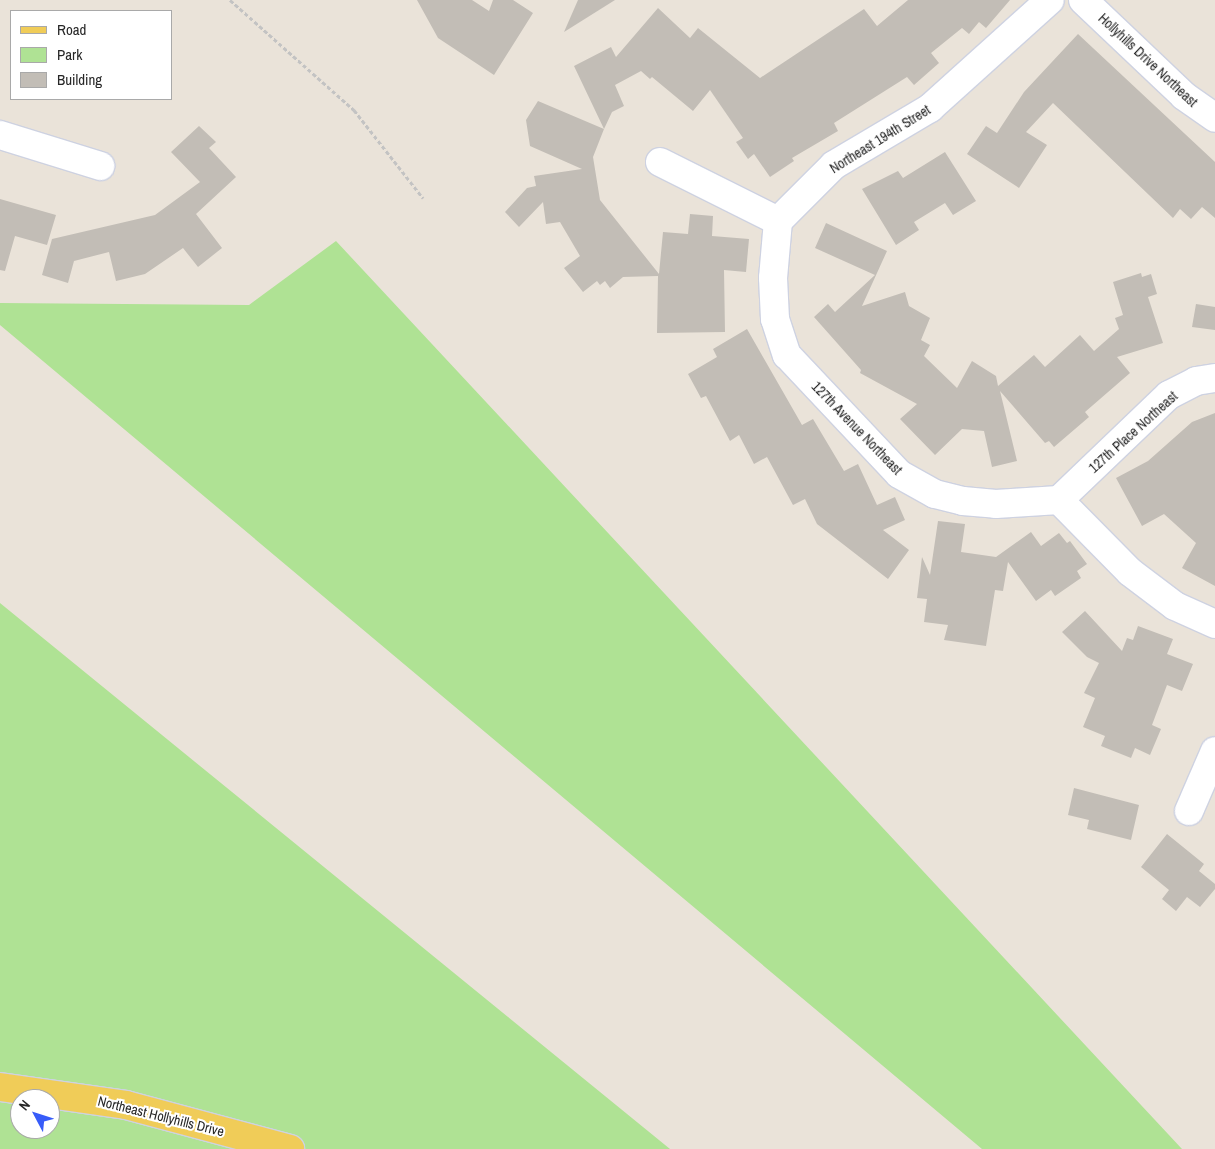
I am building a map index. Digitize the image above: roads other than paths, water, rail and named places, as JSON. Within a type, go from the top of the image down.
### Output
[{"type":"main road","name":"Northeast Hollyhills Drive","points":[[0,1087],[126,1105],[290,1149]]},
{"type":"street","name":"Northeast 194th Street","points":[[778,221],[834,165],[930,108],[1050,0]]},
{"type":"street","name":"Hollyhills Drive Northeast","points":[[1083,0],[1184,96],[1215,118]]},
{"type":"street","points":[[0,135],[100,166]]},
{"type":"street","points":[[660,162],[778,221]]},
{"type":"street","name":"127th Avenue Northeast","points":[[778,221],[773,286],[775,319],[787,354],[898,474],[935,494],[963,501],[996,504],[1059,500]]},
{"type":"street","name":"127th Place Northeast","points":[[1059,500],[1169,395],[1196,381],[1215,378]]},
{"type":"street","points":[[1059,500],[1130,572],[1175,606],[1215,624]]},
{"type":"street","points":[[1188,811],[1215,751]]}]
